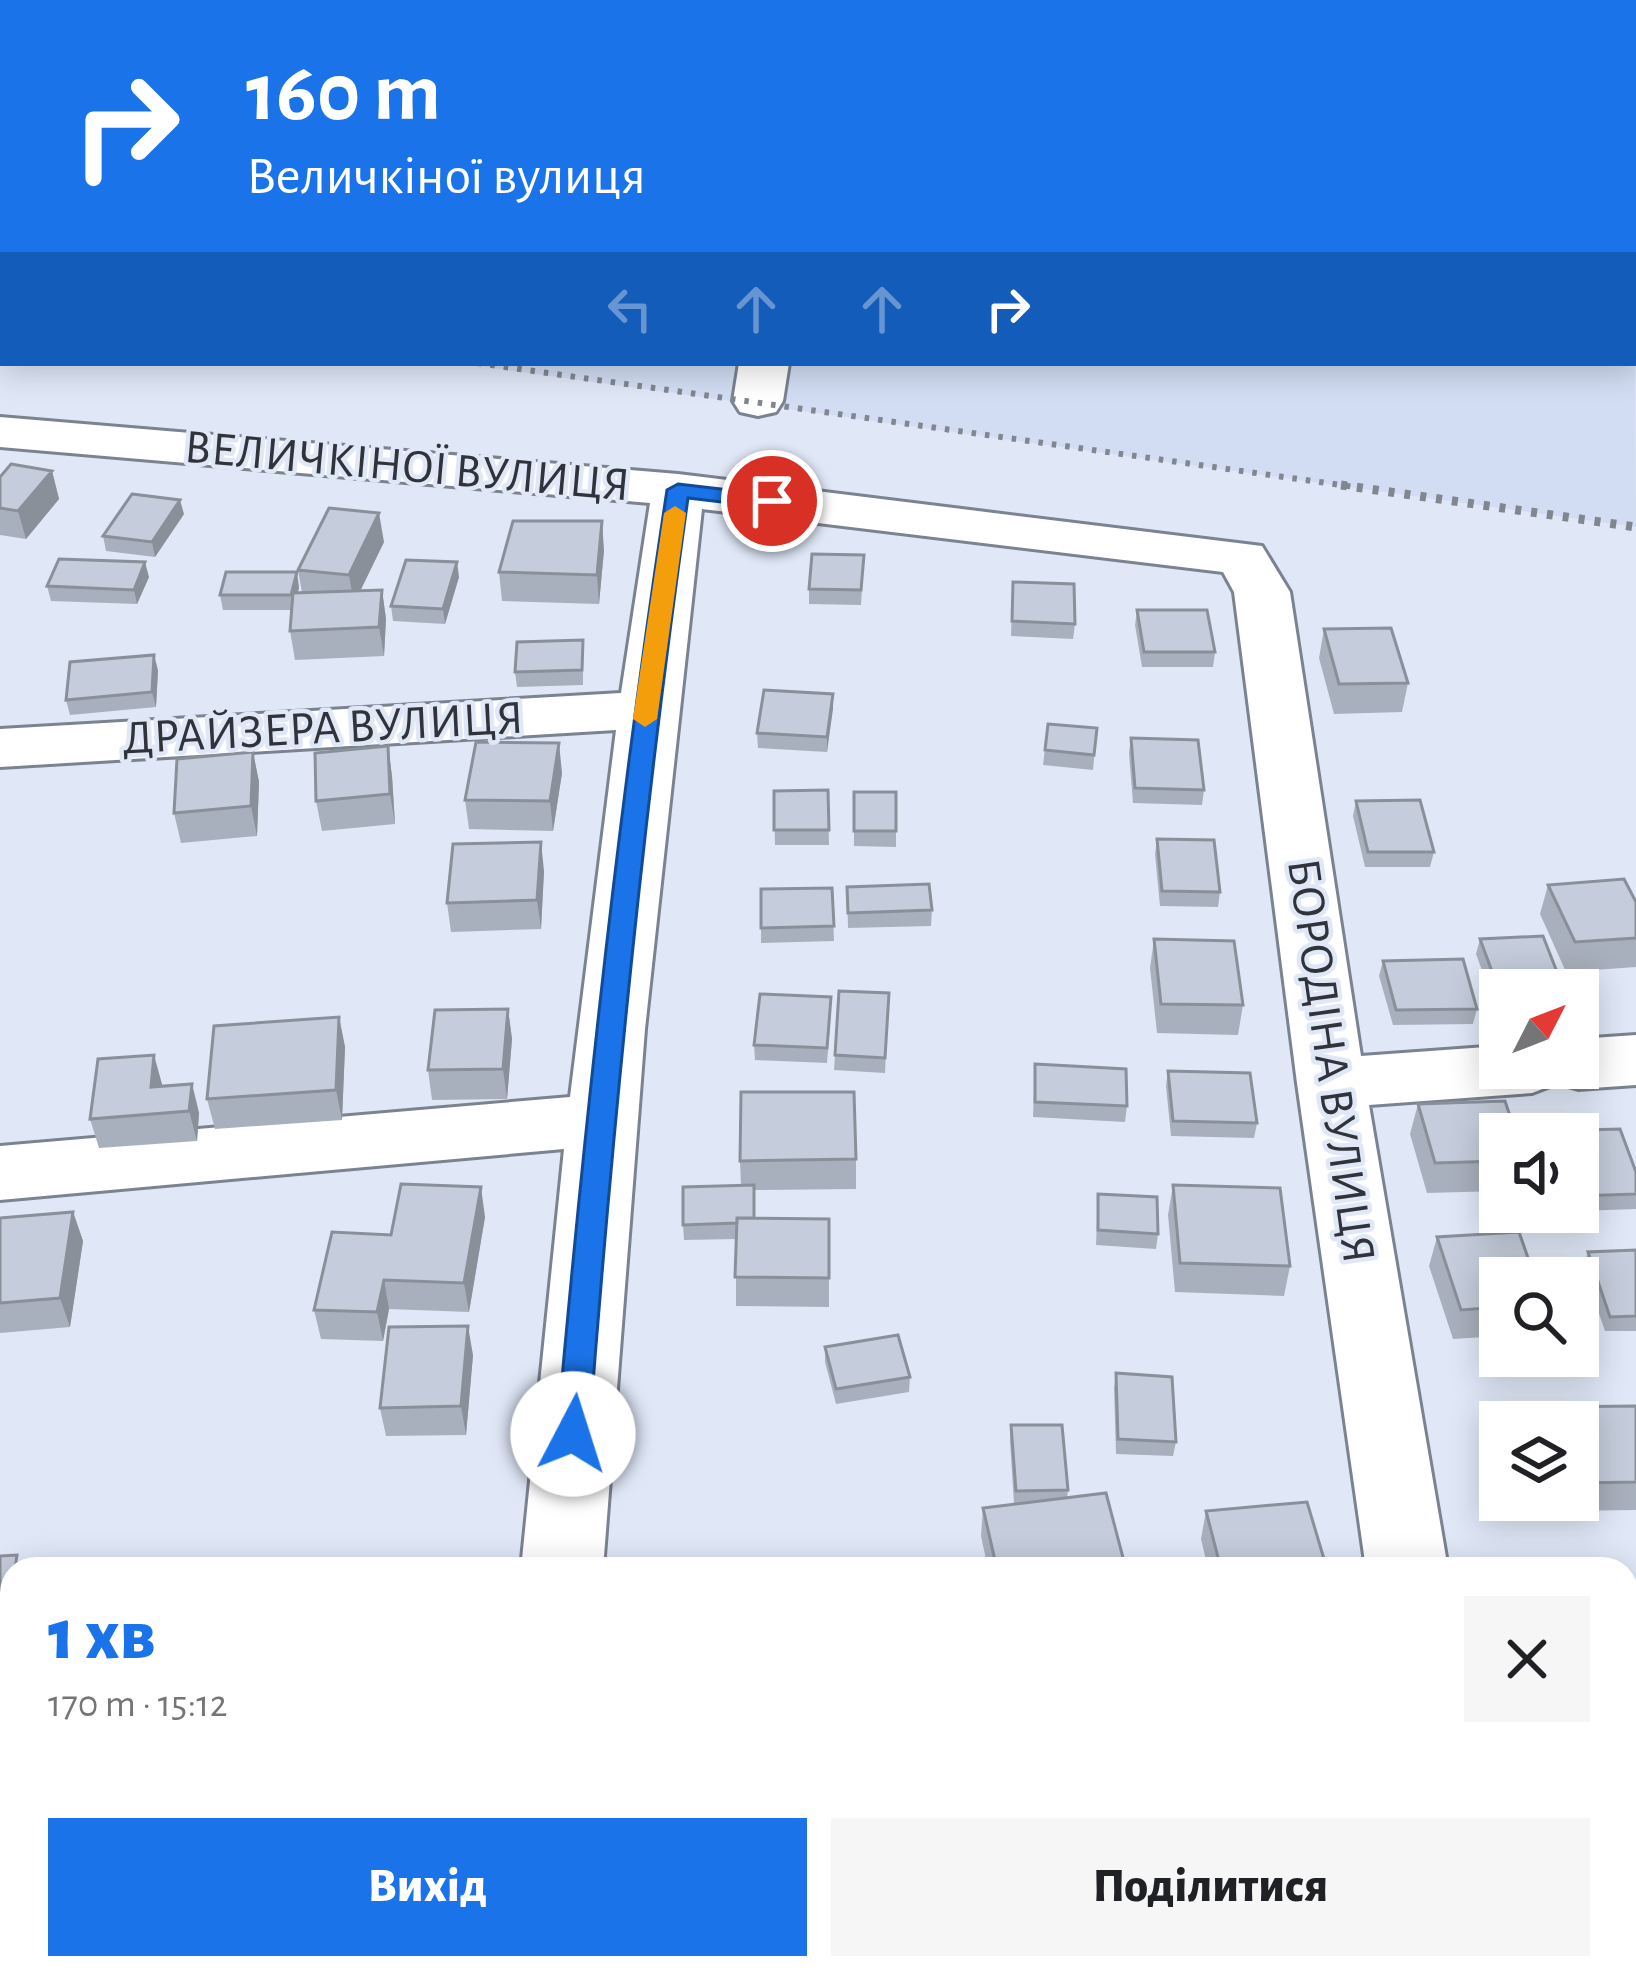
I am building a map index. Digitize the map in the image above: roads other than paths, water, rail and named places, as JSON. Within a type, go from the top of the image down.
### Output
[{"type":"street","name":"ВЕЛИЧКІНОЇ ВУЛИЦЯ","points":[[0,432],[678,490],[1243,558]]},
{"type":"street","points":[[563,1557],[599,1120],[646,710],[678,490]]},
{"type":"street","name":"БОРОДІНА ВУЛИЦЯ","points":[[1243,558],[1262,592],[1331,1083],[1405,1557]]},
{"type":"street","name":"ДРАЙЗЕРА ВУЛИЦЯ","points":[[0,748],[646,710]]},
{"type":"street","points":[[1599,1063],[1636,1060]]},
{"type":"street","points":[[1331,1083],[1479,1072]]},
{"type":"street","points":[[0,1173],[599,1120]]},
{"type":"railway","points":[[498,366],[1362,488]]},
{"type":"railway","points":[[1341,485],[1636,527]]}]
